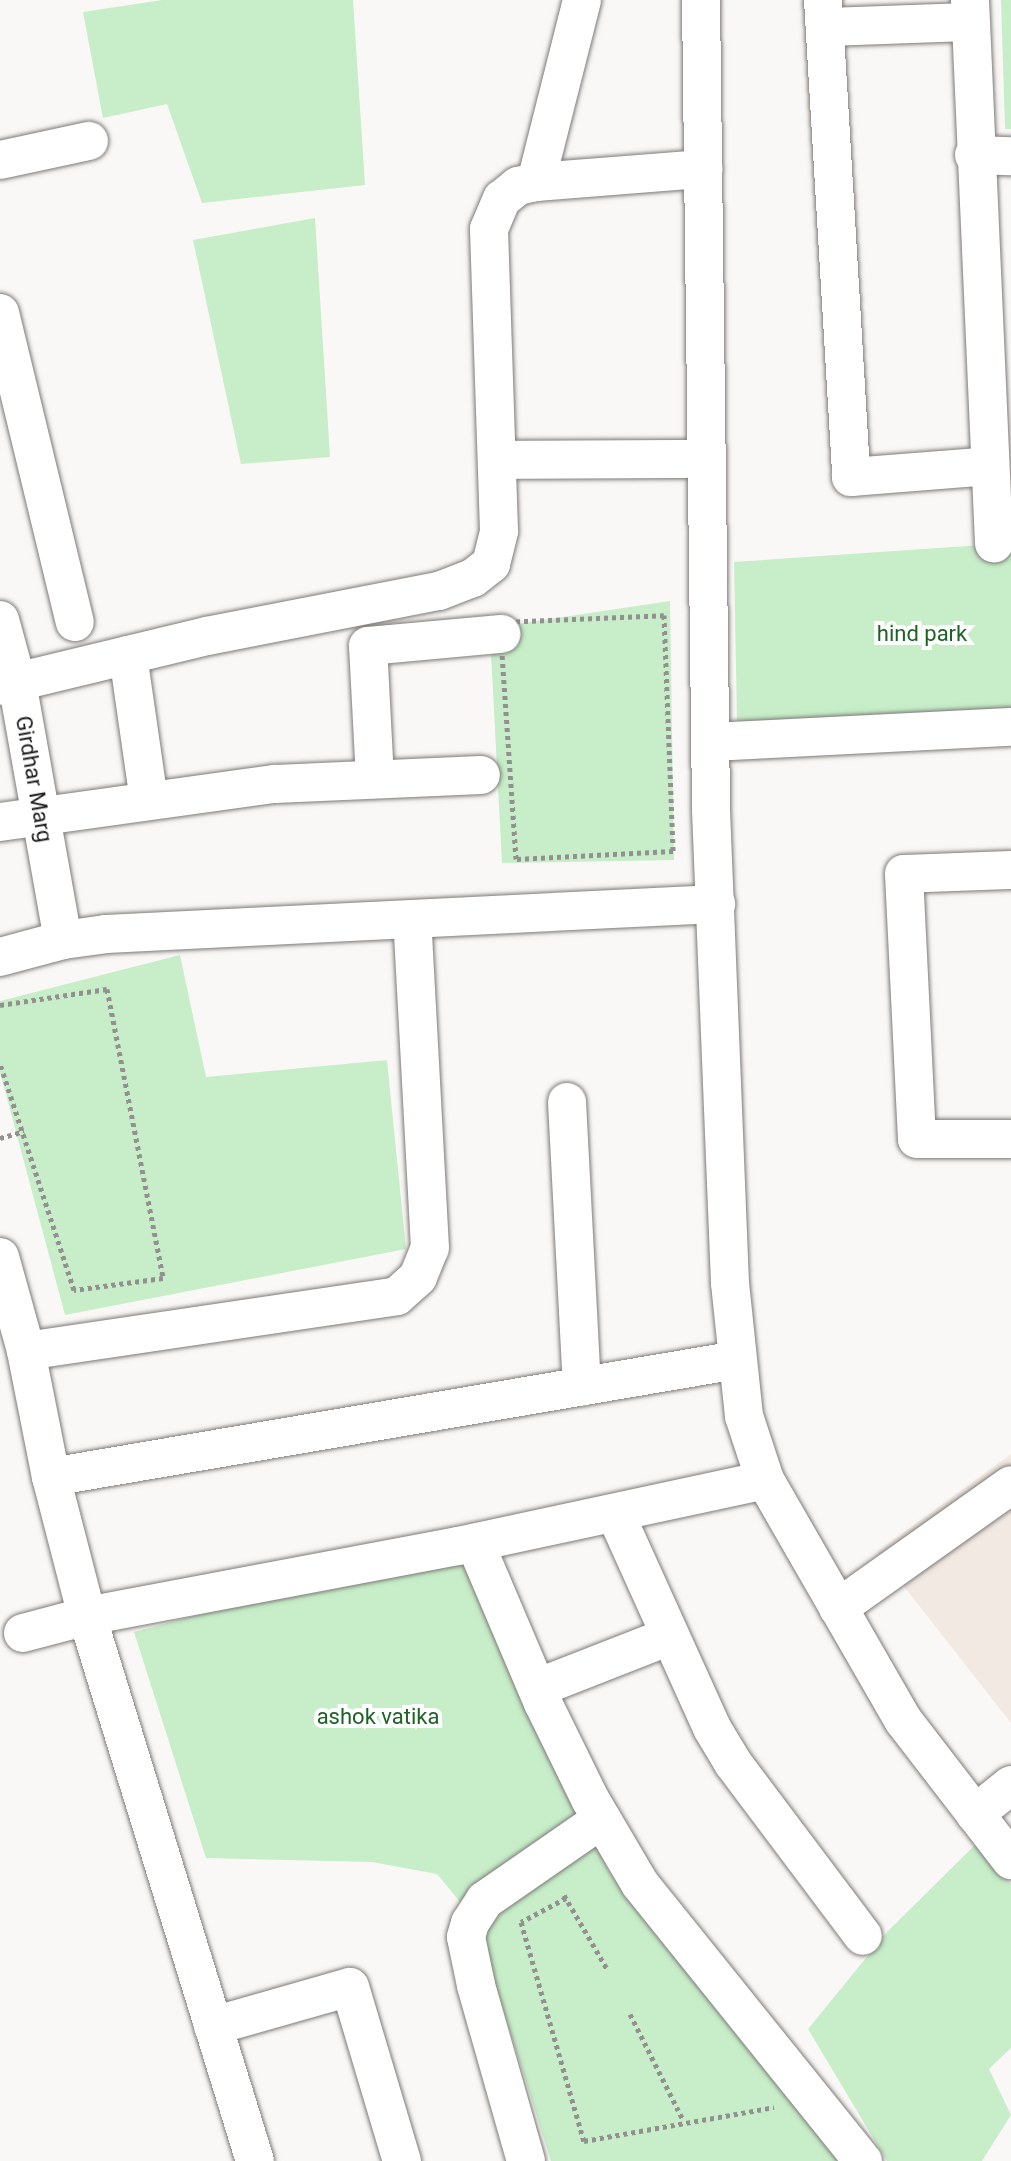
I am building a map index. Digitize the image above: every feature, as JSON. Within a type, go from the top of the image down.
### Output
[{"type":"street","points":[[536,182],[582,0]]},
{"type":"street","points":[[701,0],[711,742],[730,1283],[744,1416],[765,1480],[903,1720],[1011,1860]]},
{"type":"street","points":[[990,466],[851,477],[824,14],[970,11],[993,155],[990,466],[994,543]]},
{"type":"street","points":[[0,160],[89,141]]},
{"type":"street","points":[[8,684],[207,636],[439,591],[473,578],[491,564],[499,531],[489,229],[502,199],[518,186],[536,182],[703,169]]},
{"type":"street","points":[[0,313],[75,622]]},
{"type":"street","points":[[497,460],[707,459]]},
{"type":"street","name":"Girdhar Marg","points":[[0,620],[8,684],[40,814],[63,940]]},
{"type":"street","points":[[375,779],[368,646],[501,634]]},
{"type":"street","points":[[128,655],[149,800]]},
{"type":"street","points":[[711,742],[1011,727]]},
{"type":"street","points":[[0,822],[40,814],[275,784],[481,775]]},
{"type":"street","points":[[1011,870],[904,874],[917,1139],[1011,1139]]},
{"type":"street","points":[[0,957],[63,940],[106,934],[716,904]]},
{"type":"street","points":[[26,1351],[397,1296],[418,1277],[430,1248],[412,919]]},
{"type":"street","points":[[567,1102],[582,1387]]},
{"type":"street","points":[[0,1257],[26,1351],[51,1477],[87,1616],[255,2161]]},
{"type":"street","points":[[51,1477],[737,1360]]},
{"type":"street","points":[[23,1633],[87,1616],[475,1543],[765,1480]]},
{"type":"street","points":[[838,1608],[1011,1485]]},
{"type":"street","points":[[615,1513],[712,1728],[733,1763],[863,1936]]},
{"type":"street","points":[[475,1543],[537,1688],[602,1819],[640,1884],[863,2161]]},
{"type":"street","points":[[537,1688],[670,1636]]},
{"type":"street","points":[[975,1814],[1011,1785]]},
{"type":"street","points":[[526,2161],[476,1985],[466,1937],[470,1923],[485,1900],[602,1819]]},
{"type":"street","points":[[213,2026],[350,1987],[402,2161]]},
{"type":"path","points":[[664,615],[673,851],[516,859],[501,634],[500,622],[664,615]]},
{"type":"path","points":[[0,1005],[107,989],[163,1278],[74,1290],[0,1063]]},
{"type":"path","points":[[0,1138],[24,1131]]},
{"type":"path","points":[[607,1969],[566,1898],[521,1922],[584,2141],[759,2109]]},
{"type":"path","points":[[630,2014],[684,2121]]},
{"type":"shaded area","points":[[1011,1454],[1011,1723],[877,1552]]},
{"type":"green space","points":[[162,0],[353,0],[365,185],[202,203],[167,104],[103,118],[83,12]]},
{"type":"green space","points":[[1001,0],[1011,0],[1011,129],[1005,129]]},
{"type":"green space","points":[[315,218],[330,457],[241,464],[193,240]]},
{"type":"green space","name":"hind park","points":[[1011,543],[1011,719],[737,721],[734,562]]},
{"type":"green space","points":[[670,601],[674,860],[502,863],[490,634],[523,623]]},
{"type":"green space","points":[[180,955],[206,1077],[387,1060],[406,1249],[65,1315],[0,1072],[0,1001]]},
{"type":"green space","name":"ashok vatika","points":[[458,1546],[611,1876],[856,2161],[551,2161],[475,1920],[437,1874],[372,1862],[206,1858],[134,1632]]},
{"type":"green space","points":[[979,1841],[1011,1884],[1011,2048],[989,2069],[1011,2115],[982,2161],[887,2161],[808,2029],[888,1931]]}]
